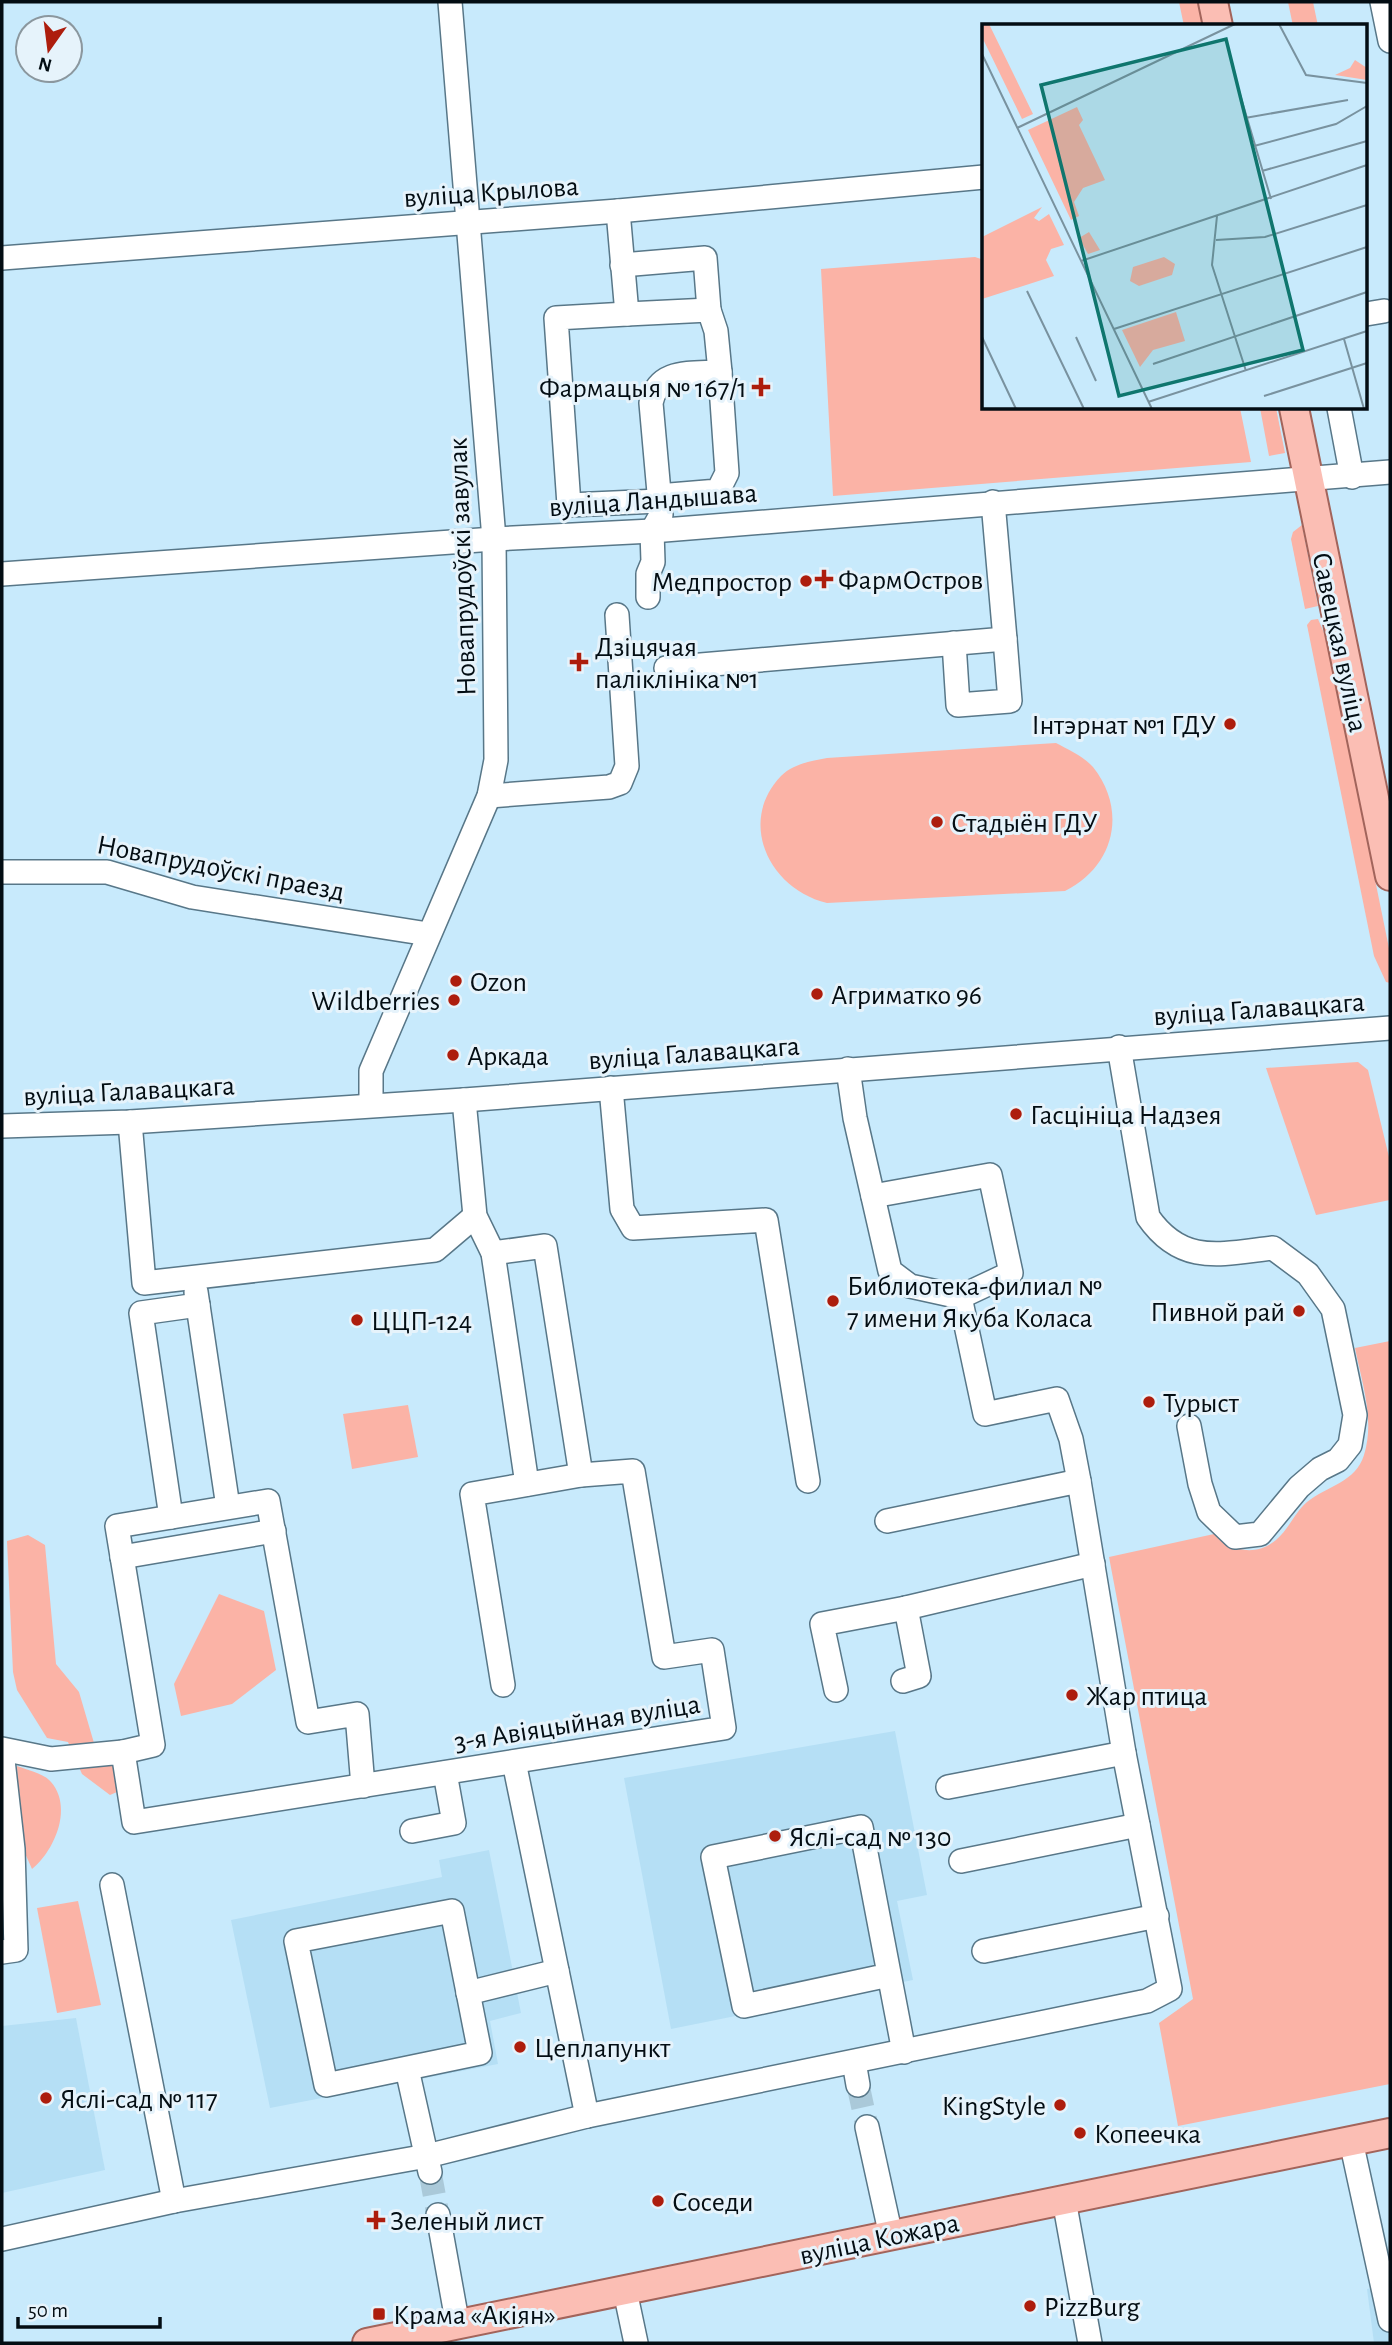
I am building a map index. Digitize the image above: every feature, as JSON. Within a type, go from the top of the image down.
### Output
[{"type":"main road","points":[[1213,2],[1218,24]]},
{"type":"main road","name":"Савецкая вуліца","points":[[1294,410],[1390,876]]},
{"type":"main road","name":"вуліца Кожара","points":[[367,2343],[1390,2133]]},
{"type":"street","name":"Новапрудоўскі завулак","points":[[371,1105],[371,1071],[489,796],[496,761],[498,731],[494,539],[450,2]]},
{"type":"street","points":[[1382,2],[1390,41]]},
{"type":"street","name":"вуліца Крылова","points":[[2,258],[618,211],[982,177]]},
{"type":"street","points":[[618,211],[627,314]]},
{"type":"street","points":[[622,265],[705,258],[709,310],[716,331],[727,473],[718,491],[569,505],[556,318],[709,310]]},
{"type":"street","points":[[648,597],[648,574],[653,562],[652,531],[660,515],[651,403],[653,391],[658,383],[670,376],[720,372]]},
{"type":"street","points":[[1339,410],[1352,477]]},
{"type":"street","name":"вуліца Ландышава","points":[[2,574],[494,539],[652,531],[993,502],[1308,481],[1390,472]]},
{"type":"street","points":[[954,643],[958,705],[1010,701],[993,502]]},
{"type":"street","points":[[489,796],[609,787],[620,783],[627,766],[617,615]]},
{"type":"street","points":[[666,668],[1005,639]]},
{"type":"street","name":"Новапрудоўскі праезд","points":[[2,872],[69,869],[107,872],[192,897],[428,934]]},
{"type":"street","name":"вуліца Галавацкага","points":[[2,1126],[130,1122],[464,1100],[1390,1028]]},
{"type":"street","points":[[1119,1047],[1148,1217],[1161,1237],[1196,1255],[1273,1248],[1308,1274],[1333,1309],[1355,1415],[1350,1444],[1338,1460],[1320,1469],[1299,1488],[1260,1534],[1235,1537],[1209,1512],[1200,1484],[1189,1426]]},
{"type":"street","points":[[848,1069],[855,1118],[890,1271],[910,1286],[960,1297],[1011,1273],[989,1175],[873,1195]]},
{"type":"street","points":[[611,1088],[622,1209],[633,1228],[766,1220],[808,1481]]},
{"type":"street","points":[[464,1100],[475,1216],[493,1253],[527,1484]]},
{"type":"street","points":[[130,1122],[144,1283],[435,1250],[475,1216]]},
{"type":"street","points":[[493,1253],[545,1245],[581,1475]]},
{"type":"street","points":[[194,1278],[228,1507]]},
{"type":"street","points":[[2,2239],[174,2201],[428,2164],[587,2116],[1147,2001],[1170,1989],[1124,1753],[1071,1438],[1057,1399],[985,1414],[960,1297]]},
{"type":"street","points":[[171,1517],[141,1313],[198,1305]]},
{"type":"street","name":"3-я Авіяцыйная вуліца","points":[[123,1752],[134,1822],[724,1728],[712,1650],[664,1657],[633,1471],[581,1475],[472,1494],[503,1685]]},
{"type":"street","points":[[887,1521],[1079,1481]]},
{"type":"street","points":[[2,1952],[16,1950],[13,1849],[2,1750],[51,1759],[123,1752],[153,1745],[117,1526],[268,1501],[308,1722],[357,1714],[363,1786]]},
{"type":"street","points":[[122,1557],[274,1531]]},
{"type":"street","points":[[836,1690],[822,1624],[906,1608],[1093,1564]]},
{"type":"street","points":[[903,1681],[919,1676],[906,1608]]},
{"type":"street","points":[[948,1787],[1124,1753]]},
{"type":"street","points":[[513,1762],[587,2116]]},
{"type":"street","points":[[412,1831],[454,1823],[445,1773]]},
{"type":"street","points":[[961,1861],[1138,1825]]},
{"type":"street","points":[[889,1975],[744,2006],[713,1857],[861,1827],[904,2052]]},
{"type":"street","points":[[112,1885],[174,2201]]},
{"type":"street","points":[[452,1911],[468,1993],[480,2053],[326,2085],[296,1941],[452,1911]]},
{"type":"street","points":[[984,1951],[1157,1916]]},
{"type":"street","points":[[468,1993],[556,1971]]},
{"type":"street","points":[[853,2062],[858,2085]]},
{"type":"street","points":[[407,2069],[428,2164]]},
{"type":"street","points":[[867,2127],[891,2236]]},
{"type":"street","points":[[1351,2141],[1390,2320]]},
{"type":"street","points":[[1064,2200],[1090,2343]]},
{"type":"street","points":[[438,2215],[458,2326]]},
{"type":"street","points":[[625,2291],[636,2343]]},
{"type":"shaded area","points":[[1179,2],[1198,2],[1203,24],[1184,24]]},
{"type":"shaded area","points":[[1288,2],[1313,2],[1318,24],[1293,24]]},
{"type":"shaded area","points":[[975,257],[982,259],[982,410],[1240,410],[1251,462],[833,496],[821,269]]},
{"type":"shaded area","points":[[1260,410],[1276,410],[1285,453],[1269,456]]},
{"type":"shaded area","points":[[1302,525],[1318,606],[1305,609],[1291,539],[1293,532]]},
{"type":"shaded area","points":[[1318,619],[1325,635],[1390,953],[1390,983],[1386,982],[1374,956],[1307,625],[1311,620]]},
{"type":"shaded area","name":"Стадыён ГДУ","points":[[1056,743],[1080,756],[1093,767],[1104,784],[1112,819],[1105,853],[1082,881],[1065,891],[827,903],[789,884],[775,869],[766,852],[761,833],[761,813],[768,794],[781,776],[797,766],[827,758]]},
{"type":"shaded area","points":[[1358,1062],[1368,1070],[1390,1161],[1390,1200],[1316,1215],[1266,1068]]},
{"type":"shaded area","points":[[1390,1341],[1390,2084],[1178,2126],[1159,2023],[1193,1999],[1109,1557],[1214,1534],[1220,1540],[1243,1550],[1260,1549],[1276,1540],[1307,1502],[1348,1478],[1360,1464],[1367,1442],[1368,1415],[1355,1348]]},
{"type":"shaded area","points":[[408,1405],[418,1457],[352,1469],[343,1414]]},
{"type":"shaded area","points":[[28,1535],[45,1545],[56,1664],[79,1692],[94,1743],[119,1769],[117,1792],[110,1795],[82,1774],[68,1742],[47,1738],[17,1690],[13,1672],[7,1541]]},
{"type":"shaded area","points":[[219,1594],[264,1611],[276,1670],[232,1704],[181,1716],[174,1684]]},
{"type":"shaded area","name":"Яслі-сад № 130","points":[[895,1731],[927,1895],[897,1901],[913,1980],[671,2029],[624,1778]]},
{"type":"shaded area","points":[[17,1766],[48,1779],[61,1803],[61,1816],[54,1840],[32,1869],[20,1842]]},
{"type":"shaded area","points":[[489,1850],[521,2013],[490,2021],[498,2064],[270,2108],[231,1920],[442,1877],[439,1860]]},
{"type":"shaded area","points":[[78,1901],[101,2005],[57,2013],[37,1908]]},
{"type":"shaded area","name":"Яслі-сад № 117","points":[[76,2018],[105,2170],[2,2193],[2,2026]]},
{"type":"shaded area","points":[[1390,2285],[1390,2343],[1374,2343],[1367,2289]]},
{"type":"tunnel","points":[[858,2085],[867,2127]]},
{"type":"tunnel","points":[[430,2172],[438,2215]]},
{"type":"place","name":"Фармацыя № 167/1","points":[[761,387]]},
{"type":"place","name":"ФармОстров","points":[[824,579]]},
{"type":"place","name":"Медпростор","points":[[806,581]]},
{"type":"place","name":"Дзіцячая паліклініка №1","points":[[579,662]]},
{"type":"place","name":"Інтэрнат №1 ГДУ","points":[[1230,724]]},
{"type":"place","name":"Стадыён ГДУ","points":[[937,822]]},
{"type":"place","name":"Ozon","points":[[456,981]]},
{"type":"place","name":"Агриматко 96","points":[[817,994]]},
{"type":"place","name":"Wildberries","points":[[454,1000]]},
{"type":"place","name":"Аркада","points":[[453,1055]]},
{"type":"place","name":"Гасцініца Надзея","points":[[1016,1114]]},
{"type":"place","name":"Библиотека-филиал № 7 имени Якуба Коласа","points":[[833,1301]]},
{"type":"place","name":"Пивной рай","points":[[1299,1311]]},
{"type":"place","name":"ЦЦП-124","points":[[357,1320]]},
{"type":"place","name":"Турыст","points":[[1149,1402]]},
{"type":"place","name":"Жар птица","points":[[1072,1695]]},
{"type":"place","name":"Яслі-сад № 130","points":[[775,1836]]},
{"type":"place","name":"Цеплапункт","points":[[520,2047]]},
{"type":"place","name":"Яслі-сад № 117","points":[[46,2098]]},
{"type":"place","name":"KingStyle","points":[[1060,2105]]},
{"type":"place","name":"Копеечка","points":[[1080,2133]]},
{"type":"place","name":"Соседи","points":[[658,2201]]},
{"type":"place","name":"Зеленый лист","points":[[376,2220]]},
{"type":"place","name":"PizzBurg","points":[[1030,2306]]},
{"type":"place","name":"Крама «Акіян»","points":[[379,2314]]}]
